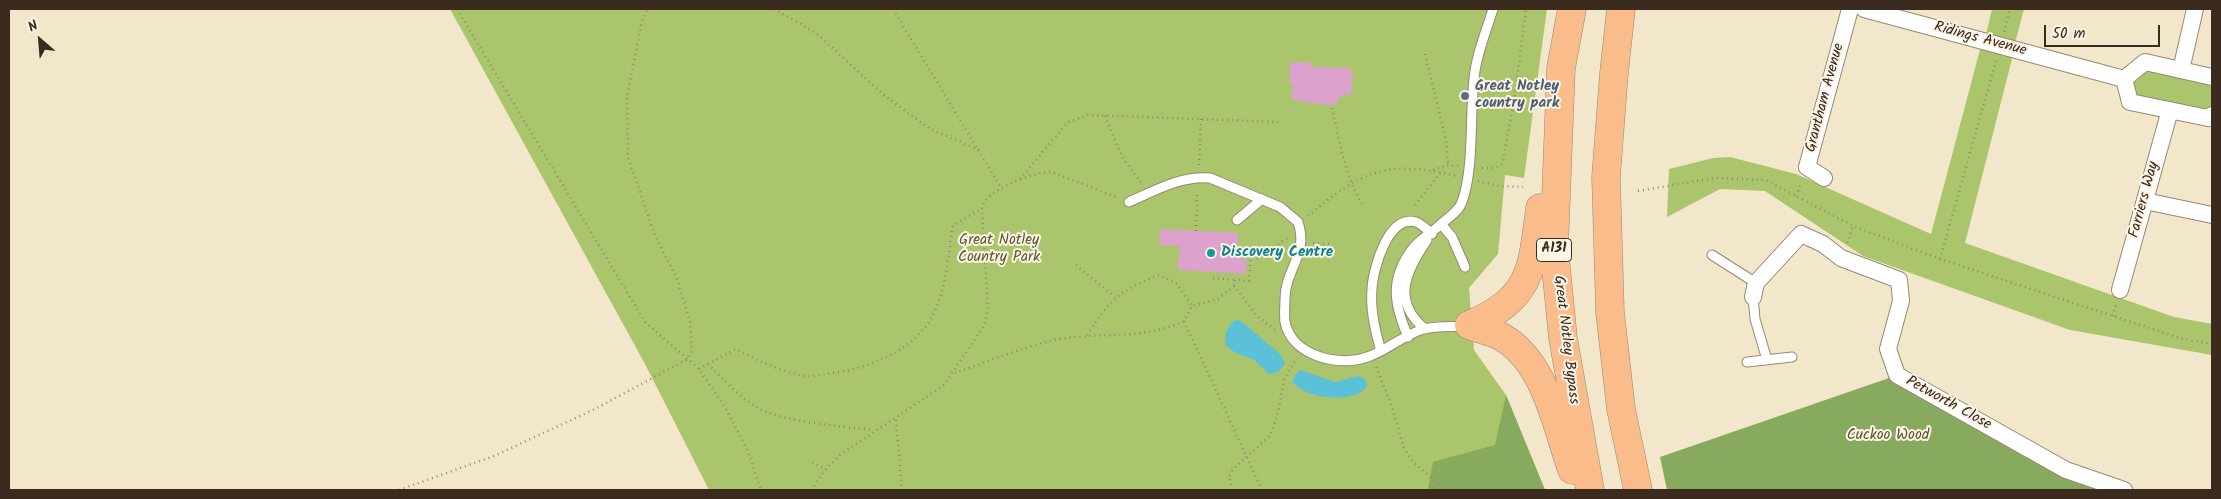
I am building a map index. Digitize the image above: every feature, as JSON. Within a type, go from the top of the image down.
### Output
[{"type":"highway","name":"Great Notley Bypass","points":[[1572,9],[1561,68],[1554,248],[1563,338],[1590,490]]},
{"type":"highway","points":[[1621,9],[1606,177],[1610,302],[1622,409],[1638,490]]},
{"type":"highway","points":[[1469,326],[1494,315],[1510,302],[1532,265],[1561,68]]},
{"type":"highway","points":[[1469,326],[1498,335],[1510,342],[1529,361],[1544,389],[1579,490]]},
{"type":"street","name":"Grantham Avenue","points":[[1824,178],[1807,167],[1850,9]]},
{"type":"street","name":"Ridings Avenue","points":[[1864,9],[2124,79]]},
{"type":"street","points":[[2181,70],[2195,9]]},
{"type":"street","points":[[2212,77],[2145,62],[2124,79],[2130,102],[2208,118],[2212,115]]},
{"type":"street","name":"Farriers Way","points":[[2120,290],[2170,110]]},
{"type":"street","points":[[2145,201],[2212,215]]},
{"type":"street","name":"Petworth Close","points":[[1755,290],[1801,234],[1823,244],[1841,258],[1899,280],[1901,301],[1888,350],[1897,376],[2066,470],[2124,490]]},
{"type":"lane","points":[[1425,329],[1412,319],[1405,302],[1406,280],[1412,264],[1432,234],[1461,206],[1466,193],[1475,69],[1493,9]]},
{"type":"lane","points":[[1129,202],[1169,185],[1199,177],[1210,178],[1280,207],[1298,222],[1302,245],[1285,296],[1285,322],[1290,333],[1312,355],[1331,360],[1351,362],[1372,356],[1425,329],[1469,326]]},
{"type":"lane","points":[[1237,220],[1262,199]]},
{"type":"lane","points":[[1381,351],[1373,316],[1372,289],[1376,265],[1382,249],[1398,225],[1406,222],[1417,222],[1432,234]]},
{"type":"lane","points":[[1441,224],[1452,237],[1465,267]]},
{"type":"lane","points":[[1408,337],[1399,315],[1396,296],[1396,276],[1413,247],[1432,234]]},
{"type":"lane","points":[[1712,255],[1755,290],[1755,319],[1767,360]]},
{"type":"lane","points":[[1747,362],[1792,356]]},
{"type":"path","points":[[457,9],[644,322],[698,369],[725,407],[747,449],[761,490]]},
{"type":"path","points":[[399,490],[494,456],[595,408],[674,367],[686,360],[692,351],[690,322],[678,281],[654,233],[628,157],[627,97],[642,21],[648,9]]},
{"type":"path","points":[[774,9],[816,33],[885,96],[930,129],[980,150]]},
{"type":"path","points":[[893,9],[980,150],[1001,188]]},
{"type":"path","points":[[1433,170],[1448,165],[1495,168],[1502,164],[1514,101],[1526,9]]},
{"type":"path","points":[[1940,259],[2010,9]]},
{"type":"path","points":[[1425,54],[1446,140],[1448,165]]},
{"type":"path","points":[[1332,108],[1344,162],[1351,183],[1364,207]]},
{"type":"path","points":[[1020,180],[1062,132],[1068,122],[1088,115],[1278,122]]},
{"type":"path","points":[[1104,116],[1122,157],[1149,193]]},
{"type":"path","points":[[1298,222],[1351,183],[1379,170],[1419,168],[1499,186],[1524,187]]},
{"type":"path","points":[[811,490],[840,454],[896,419],[944,385],[984,326],[988,309],[982,208],[986,198],[1001,188],[1041,172],[1061,174],[1129,202]]},
{"type":"path","points":[[1415,205],[1441,172]]},
{"type":"path","points":[[1638,190],[1715,178],[1766,180],[1853,226],[1940,259],[2183,339],[2212,344]]},
{"type":"path","points":[[698,369],[736,349],[805,376],[852,369],[871,364],[899,350],[922,332],[934,313],[945,283],[953,226],[982,208]]},
{"type":"path","points":[[1242,256],[1257,258],[1294,234]]},
{"type":"path","points":[[1302,245],[1318,242],[1333,244]]},
{"type":"path","points":[[1213,278],[1249,281],[1251,256]]},
{"type":"path","points":[[1076,265],[1115,297]]},
{"type":"path","points":[[1086,336],[1115,297],[1128,288],[1159,275],[1177,284],[1192,306]]},
{"type":"path","points":[[953,373],[1057,340],[1086,336],[1126,336],[1172,326],[1184,320],[1192,306],[1218,299],[1234,286],[1235,280]]},
{"type":"path","points":[[1234,286],[1257,316],[1280,334],[1290,333]]},
{"type":"path","points":[[1184,320],[1262,490]]},
{"type":"path","points":[[1232,490],[1228,476],[1233,469],[1270,436],[1278,413],[1284,379],[1304,348]]},
{"type":"path","points":[[1372,356],[1390,401],[1404,448],[1413,462],[1446,490]]},
{"type":"path","points":[[708,364],[736,392],[761,409],[794,419],[874,431]]},
{"type":"path","points":[[896,419],[902,490]]},
{"type":"path","points":[[812,463],[826,469]]},
{"type":"green space","name":"Great Notley Country Park","points":[[450,9],[1547,9],[1524,178],[1505,175],[1498,254],[1469,288],[1474,350],[1506,395],[1545,490],[709,490],[645,364]]},
{"type":"green space","points":[[1992,9],[2024,9],[2015,43],[1986,35]]},
{"type":"green space","points":[[1981,46],[2013,55],[1965,243],[2174,317],[2212,324],[2212,355],[2070,330],[1863,256],[1765,191],[1720,189],[1667,217],[1669,169],[1713,158],[1730,157],[1796,174],[1931,234]]},
{"type":"green space","points":[[2145,65],[2212,80],[2212,111],[2132,101],[2127,79]]},
{"type":"green space","name":"Cuckoo Wood","points":[[1895,376],[2111,490],[1667,490],[1660,457]]},
{"type":"green space","points":[[1506,395],[1545,490],[1428,490],[1433,462],[1495,445]]},
{"type":"water","points":[[1236,320],[1241,321],[1281,355],[1285,364],[1278,372],[1269,374],[1253,359],[1236,353],[1226,346],[1225,338],[1227,331]]},
{"type":"water","points":[[1301,370],[1335,382],[1358,376],[1365,379],[1367,386],[1361,392],[1352,396],[1341,398],[1318,396],[1298,387],[1292,381]]},
{"type":"building","points":[[1310,62],[1311,67],[1351,68],[1350,72],[1353,73],[1351,95],[1341,95],[1336,104],[1328,105],[1302,102],[1291,98],[1293,84],[1289,83],[1290,63]]},
{"type":"building","name":"Discovery Centre","points":[[1160,229],[1238,233],[1237,248],[1242,248],[1241,259],[1247,259],[1246,274],[1178,270],[1180,246],[1159,245]]},
{"type":"place","name":"Great Notley country park","points":[[1465,96]]},
{"type":"place","name":"Discovery Centre","points":[[1211,253]]}]
